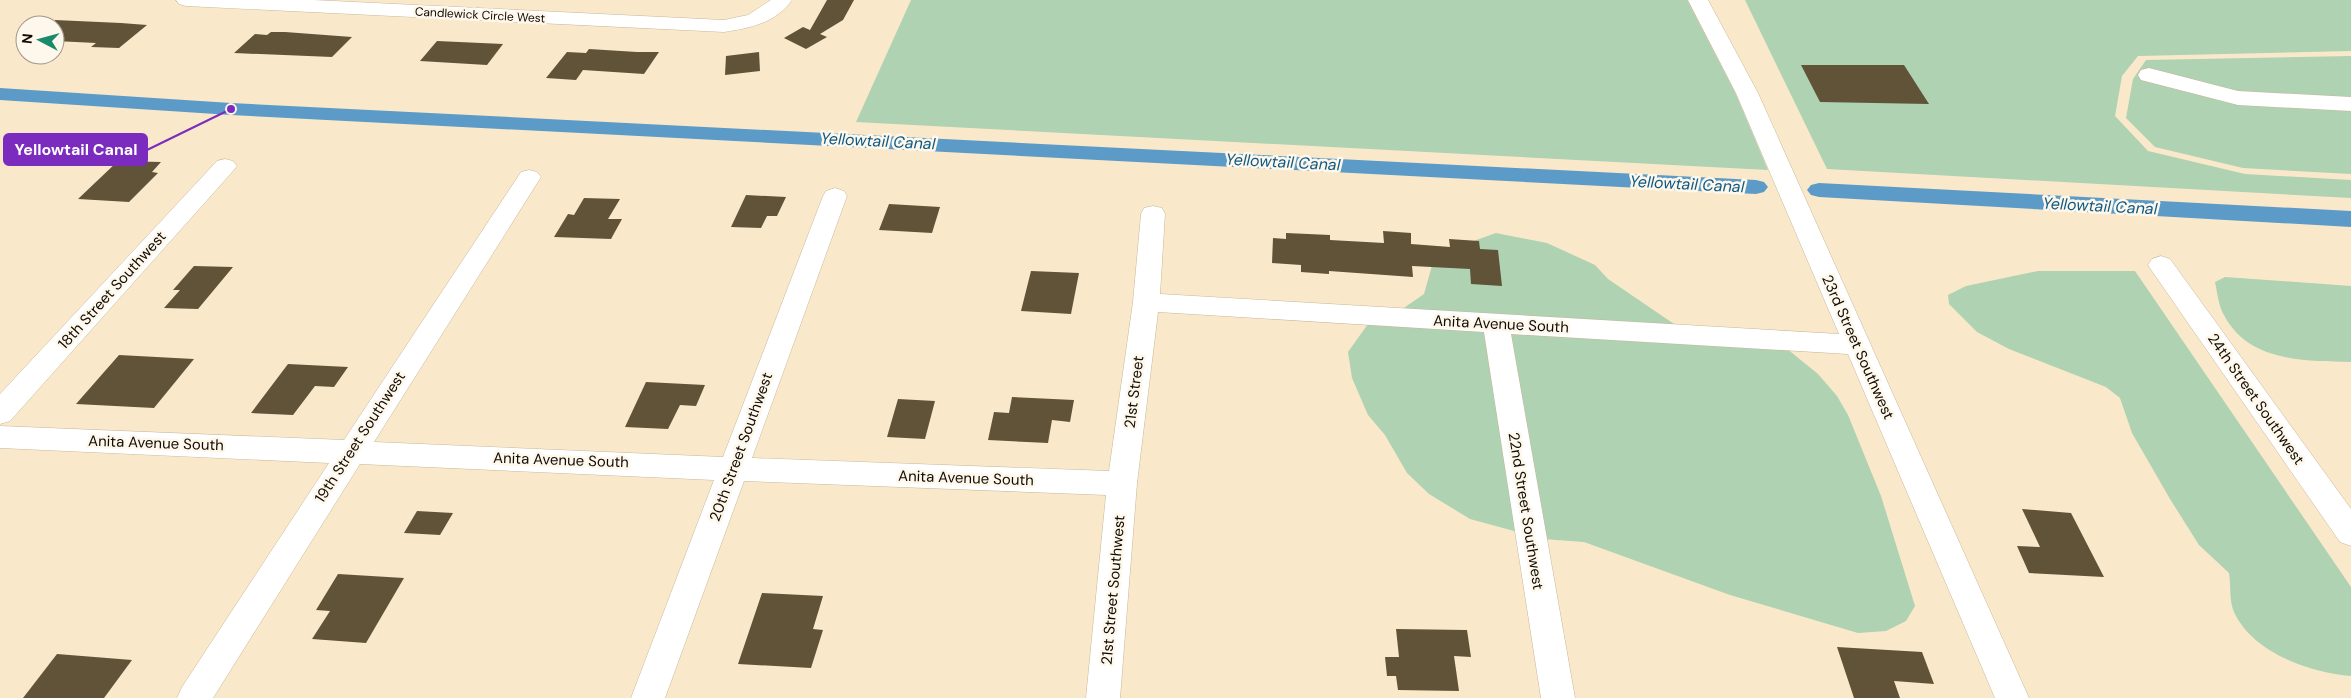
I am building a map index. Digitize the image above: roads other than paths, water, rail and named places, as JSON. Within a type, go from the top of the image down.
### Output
[{"type":"street","name":"Candlewick Circle West","points":[[186,0],[698,26],[744,24],[770,13],[782,0]]},
{"type":"street","name":"23rd Street Southwest","points":[[1698,0],[1747,93],[2012,698]]},
{"type":"street","points":[[2149,75],[2238,98],[2351,104]]},
{"type":"street","name":"18th Street Southwest","points":[[0,413],[225,166]]},
{"type":"street","name":"19th Street Southwest","points":[[194,698],[351,451],[529,177]]},
{"type":"street","name":"20th Street Southwest","points":[[648,698],[835,196]]},
{"type":"street","points":[[1146,302],[1152,214]]},
{"type":"street","name":"24th Street Southwest","points":[[2161,265],[2351,533]]},
{"type":"street","name":"Anita Avenue South","points":[[1146,302],[1857,344]]},
{"type":"street","name":"21st Street","points":[[1122,483],[1146,302]]},
{"type":"street","name":"22nd Street Southwest","points":[[1496,324],[1558,698]]},
{"type":"street","name":"Anita Avenue South","points":[[0,437],[1086,484],[1122,483]]},
{"type":"street","name":"21st Street Southwest","points":[[1103,698],[1122,483]]},
{"type":"waterway","name":"Yellowtail Canal","points":[[0,94],[231,109],[1756,187]]},
{"type":"waterway","name":"Yellowtail Canal","points":[[1819,190],[2351,219]]},
{"type":"place","name":"Yellowtail Canal","points":[[231,109]]}]
